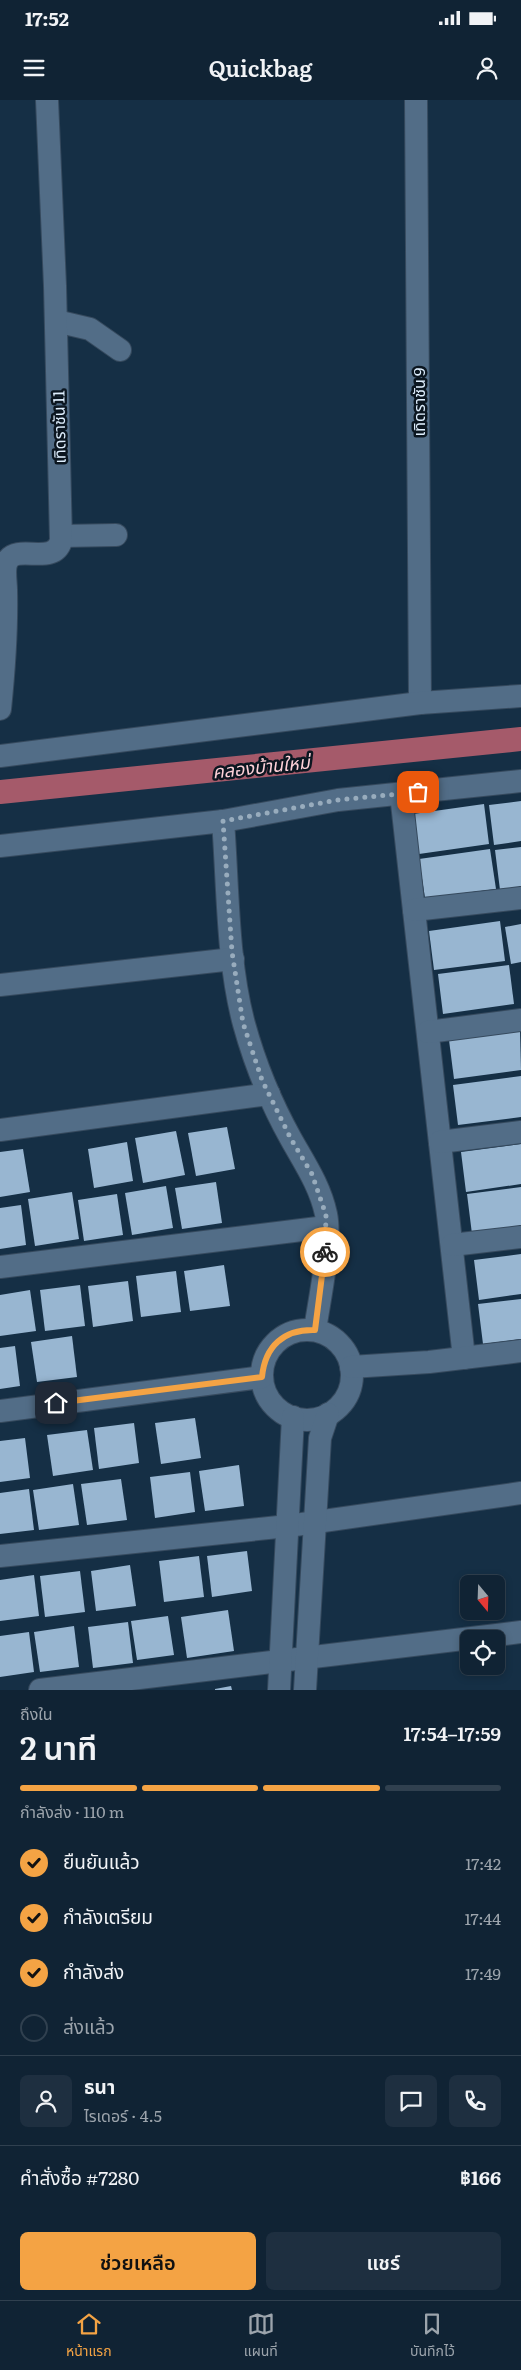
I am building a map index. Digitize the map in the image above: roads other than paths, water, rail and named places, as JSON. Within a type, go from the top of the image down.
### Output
[{"type":"street","name":"เทิดราชัน 11","points":[[47,100],[56,321],[61,536]]},
{"type":"street","name":"เทิดราชัน 9","points":[[416,100],[420,703]]},
{"type":"street","points":[[56,321],[90,329],[120,350]]},
{"type":"street","points":[[0,709],[6,593],[6,567],[4,559],[14,555],[53,553],[59,548],[61,536],[116,535]]},
{"type":"street","points":[[0,756],[420,703],[521,696]]},
{"type":"street","points":[[0,846],[223,821],[338,800],[521,781]]},
{"type":"street","points":[[402,794],[464,1358]]},
{"type":"street","points":[[223,821],[233,959],[243,1023],[269,1094],[291,1139],[312,1174],[326,1215],[325,1258],[315,1330]]},
{"type":"street","points":[[414,910],[521,898]]},
{"type":"street","points":[[0,985],[233,959]]},
{"type":"street","points":[[428,1032],[521,1020]]},
{"type":"street","points":[[0,1130],[269,1094]]},
{"type":"street","points":[[440,1142],[521,1132]]},
{"type":"street","points":[[0,1267],[326,1227]]},
{"type":"street","points":[[452,1245],[521,1237]]},
{"type":"street","points":[[302,1330],[315,1330],[328,1335],[339,1343],[347,1354],[351,1367],[349,1391],[337,1408],[328,1414],[312,1419],[292,1417],[280,1412],[264,1390],[262,1377],[263,1363],[268,1351],[277,1341],[289,1334],[302,1330]]},
{"type":"street","points":[[351,1367],[464,1358],[521,1351]]},
{"type":"street","points":[[0,1410],[262,1377]]},
{"type":"street","points":[[305,1690],[313,1521],[320,1438],[328,1414]]},
{"type":"street","points":[[279,1690],[292,1417]]},
{"type":"street","points":[[0,1556],[288,1526],[521,1493]]},
{"type":"street","points":[[40,1690],[280,1663],[307,1656],[521,1632]]},
{"type":"waterway","name":"คลองบ้านใหม่","points":[[0,792],[521,739]]}]
